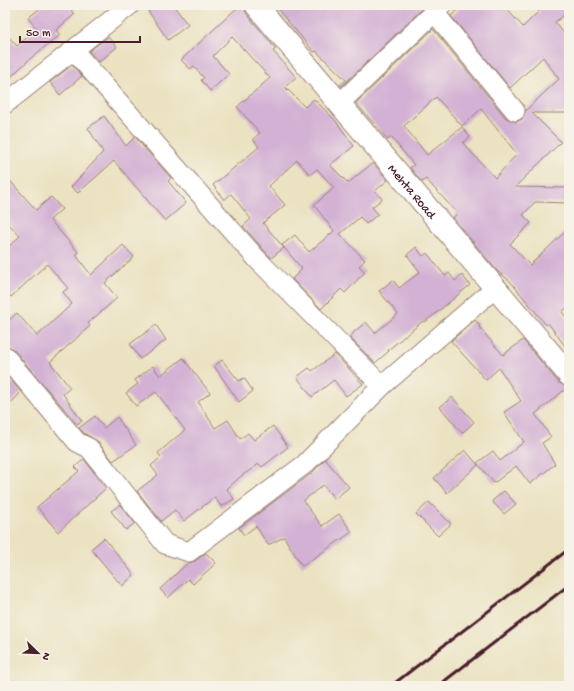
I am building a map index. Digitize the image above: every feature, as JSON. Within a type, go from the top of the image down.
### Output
[{"type":"street","points":[[5,104],[74,51],[130,5]]},
{"type":"street","name":"Mehta Road","points":[[256,5],[569,375]]},
{"type":"street","points":[[339,104],[438,9],[515,111]]},
{"type":"street","points":[[74,51],[257,259],[382,386]]},
{"type":"street","points":[[5,356],[77,442],[89,448],[165,544],[189,552],[305,464],[382,386],[495,288]]},
{"type":"building","points":[[44,5],[67,5],[75,14],[56,30],[60,35],[32,57],[5,82],[5,33],[17,46],[37,29],[28,18]]},
{"type":"building","points":[[144,5],[173,5],[188,25],[168,40]]},
{"type":"building","points":[[240,5],[244,5],[246,13],[276,49],[273,51],[296,77],[285,87],[305,107],[314,99],[335,120],[354,146],[330,165],[348,183],[373,163],[388,180],[375,191],[382,199],[372,207],[378,214],[366,224],[360,217],[340,234],[365,260],[359,266],[365,272],[345,293],[341,289],[321,309],[292,279],[302,269],[282,245],[295,235],[309,252],[334,231],[314,205],[334,188],[317,169],[310,175],[297,160],[269,186],[285,205],[263,223],[284,248],[271,258],[243,226],[251,219],[231,194],[224,200],[213,185],[259,147],[253,139],[260,133],[237,107],[270,78],[232,37],[213,56],[229,74],[210,91],[201,80],[204,78],[194,66],[190,69],[181,60]]},
{"type":"building","points":[[274,5],[419,5],[422,9],[342,86],[340,85],[346,80],[316,51],[314,52]]},
{"type":"building","points":[[463,5],[503,5],[523,27],[545,5],[550,9],[556,5],[569,5],[569,12],[555,22],[569,40],[569,113],[532,113],[561,142],[515,187],[569,188],[569,203],[535,202],[523,215],[531,223],[510,244],[530,265],[569,228],[569,306],[562,312],[569,321],[569,356],[566,352],[568,350],[548,323],[546,325],[510,281],[497,271],[453,218],[457,213],[426,179],[422,182],[410,168],[414,165],[391,137],[388,140],[356,103],[433,29],[506,118],[516,122],[522,119],[526,110],[559,79],[543,57],[510,88],[451,16]],"holes":[[[436,97],[462,126],[481,109],[517,154],[495,178],[463,143],[470,137],[462,127],[427,155],[404,126]]]},
{"type":"building","points":[[108,37],[117,47],[99,62],[89,51]]},
{"type":"building","points":[[72,65],[82,76],[60,95],[50,82]]},
{"type":"building","points":[[104,116],[126,146],[135,137],[171,178],[168,181],[186,203],[165,221],[114,161],[78,193],[71,187],[103,152],[88,128]]},
{"type":"building","points":[[5,175],[36,210],[51,197],[62,209],[50,220],[78,252],[76,255],[91,275],[123,245],[134,257],[105,283],[117,298],[88,323],[90,326],[50,362],[70,388],[63,394],[82,421],[77,424],[13,349],[5,345],[5,324],[17,313],[37,336],[72,304],[63,292],[68,288],[47,264],[11,297],[5,290],[5,250],[20,236],[5,220]]},
{"type":"building","points":[[416,247],[423,256],[427,253],[445,276],[449,273],[455,281],[462,275],[470,285],[425,322],[423,321],[388,350],[389,351],[375,363],[350,338],[354,332],[366,322],[375,333],[398,314],[379,291],[393,280],[399,288],[420,272],[407,255]]},
{"type":"building","points":[[475,320],[480,326],[479,327],[503,355],[523,340],[559,383],[568,387],[535,414],[551,437],[542,443],[555,464],[530,484],[516,466],[494,483],[477,463],[493,451],[500,461],[524,442],[504,412],[521,401],[499,368],[486,380],[451,341]]},
{"type":"building","points":[[156,325],[166,340],[140,359],[130,344]]},
{"type":"building","points":[[335,354],[363,384],[346,396],[334,380],[312,397],[297,377],[309,368],[312,371]]},
{"type":"building","points":[[183,358],[210,393],[198,402],[215,428],[228,420],[240,439],[248,433],[254,440],[273,426],[288,447],[262,467],[259,464],[240,477],[227,489],[234,499],[221,507],[215,497],[184,521],[175,510],[161,521],[137,491],[158,475],[151,466],[161,457],[158,453],[185,430],[156,392],[136,406],[126,393],[138,384],[135,380],[153,366],[160,376]]},
{"type":"building","points":[[222,360],[239,381],[244,378],[253,391],[239,402],[214,366]]},
{"type":"building","points":[[5,373],[21,392],[5,410]]},
{"type":"building","points":[[452,397],[474,422],[462,433],[440,407]]},
{"type":"building","points":[[95,416],[104,428],[117,417],[136,445],[113,461],[97,441],[79,428]]},
{"type":"building","points":[[465,450],[478,465],[447,493],[434,478]]},
{"type":"building","points":[[84,459],[106,488],[58,532],[37,507],[79,471],[75,467]]},
{"type":"building","points":[[325,459],[349,487],[335,499],[323,485],[303,501],[322,526],[339,514],[352,532],[302,566],[284,537],[268,545],[256,526],[244,535],[239,528],[312,473]]},
{"type":"building","points":[[504,491],[516,504],[504,514],[492,501]]},
{"type":"building","points":[[429,502],[451,524],[438,536],[416,514]]},
{"type":"building","points":[[120,505],[135,523],[126,530],[111,511]]},
{"type":"building","points":[[104,538],[134,575],[122,586],[91,549]]},
{"type":"building","points":[[206,553],[216,563],[193,584],[188,579],[168,598],[160,589],[188,563],[195,561]]},
{"type":"railway","points":[[391,686],[569,549]]},
{"type":"railway","points":[[438,686],[569,585]]}]
